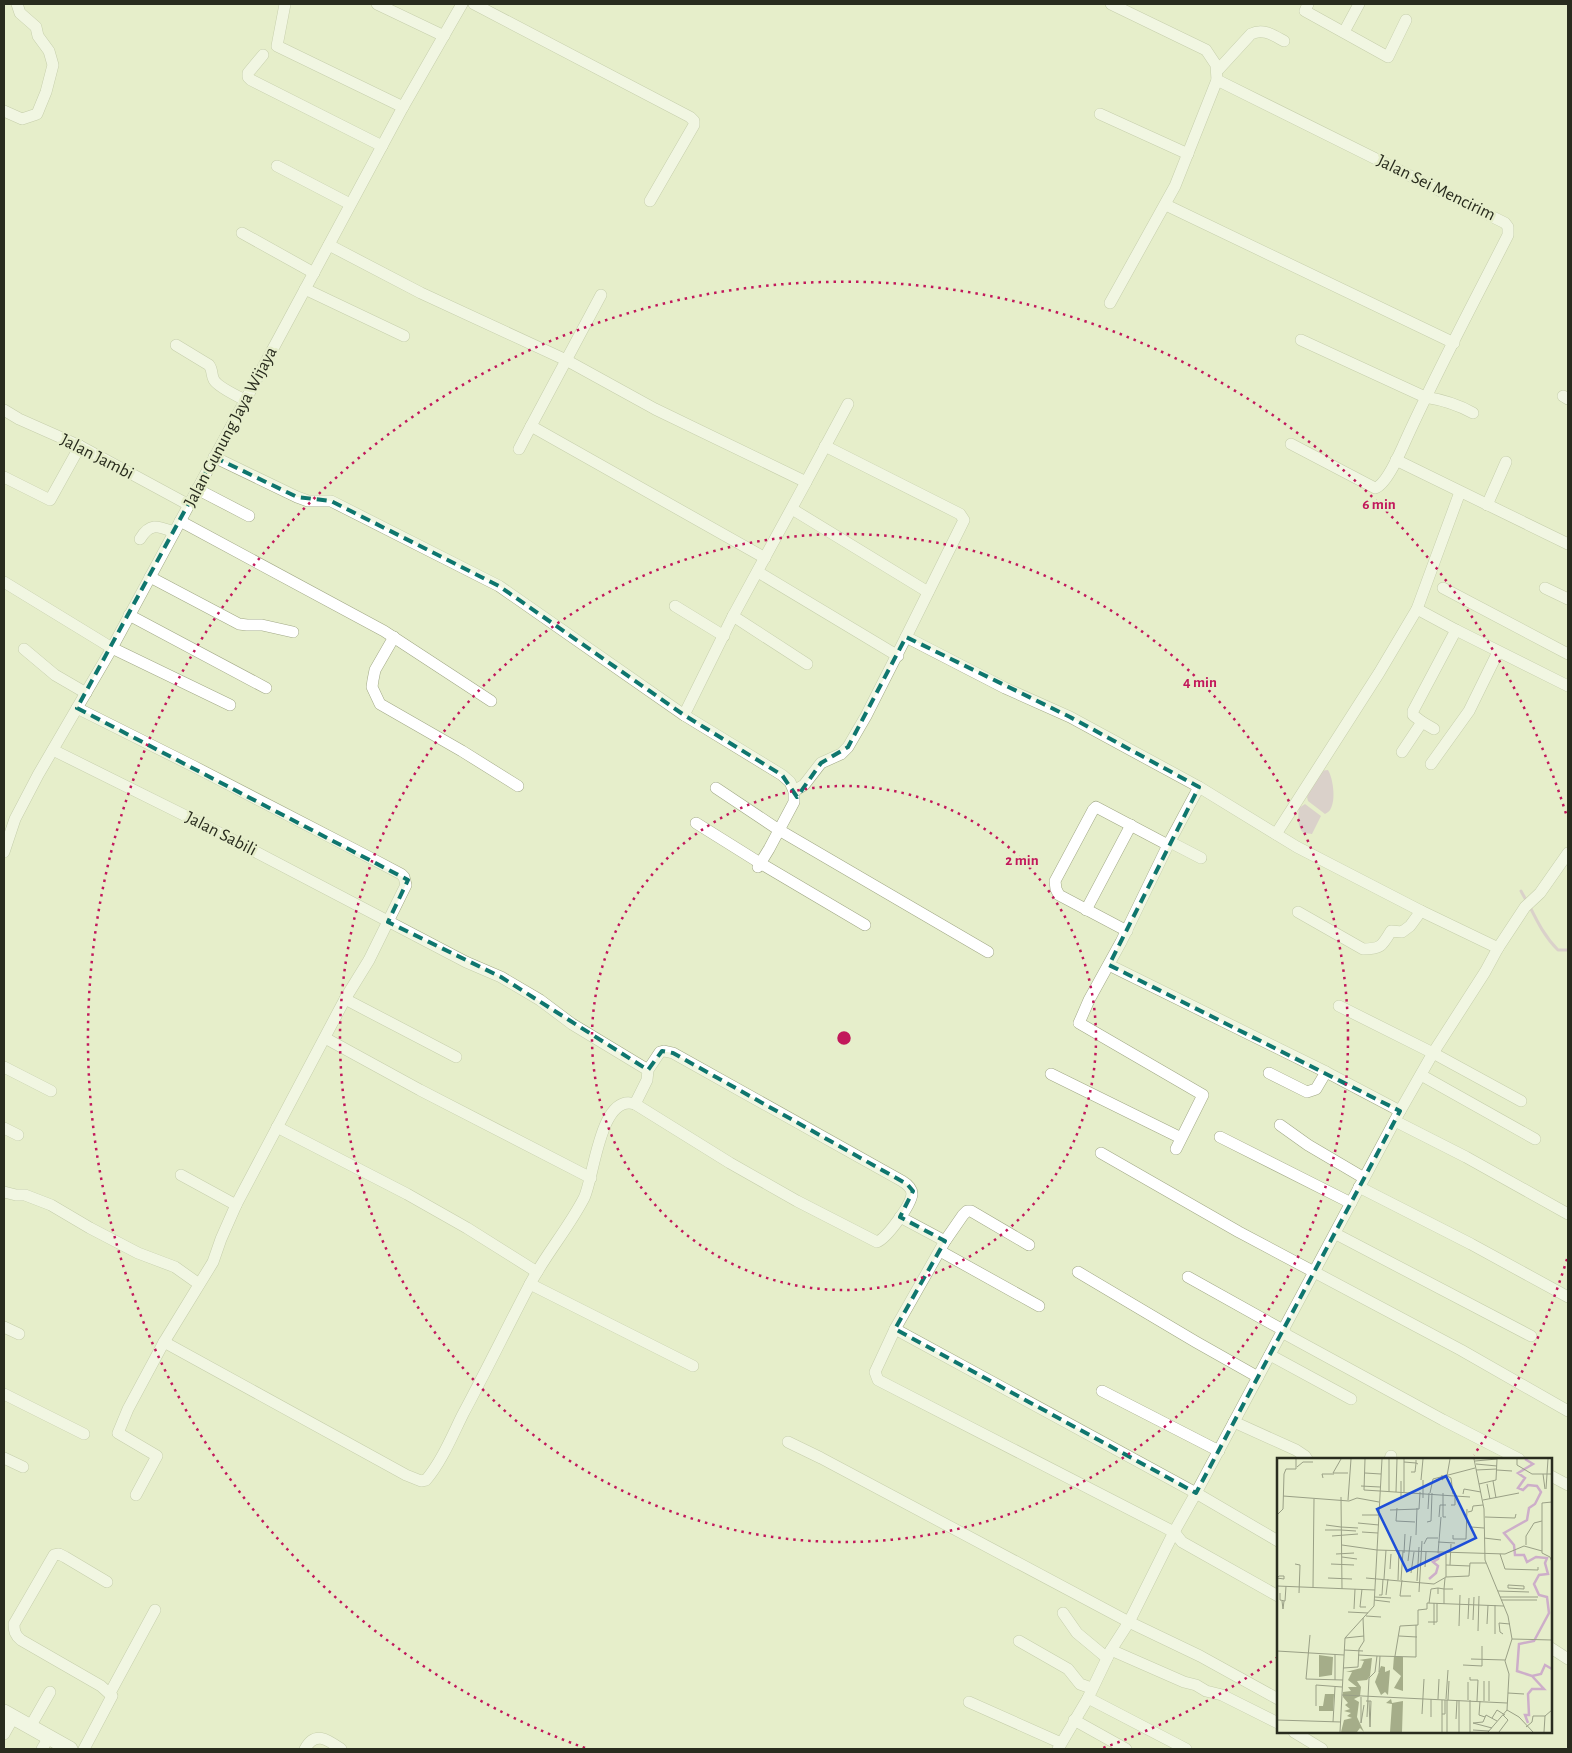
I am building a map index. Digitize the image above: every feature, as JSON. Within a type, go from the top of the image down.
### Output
[{"type":"street","points":[[4,111],[22,119],[37,114],[46,92],[52,65],[49,51],[38,36],[36,27],[20,13],[17,4]]},
{"type":"street","points":[[285,4],[278,46],[403,107]]},
{"type":"street","points":[[377,4],[444,36]]},
{"type":"street","name":"Jalan Gunung Jaya Wijaya","points":[[4,852],[15,819],[38,775],[112,648],[350,204],[462,4]]},
{"type":"street","points":[[474,4],[682,112],[694,121],[694,125],[650,201]]},
{"type":"street","points":[[1111,4],[1206,50],[1216,65],[1217,75]]},
{"type":"street","points":[[1308,4],[1305,10],[1388,57],[1406,20]]},
{"type":"street","points":[[1344,32],[1359,4]]},
{"type":"street","points":[[1110,303],[1166,205],[1188,154],[1217,75],[1251,34],[1258,31],[1266,32],[1284,40]]},
{"type":"street","points":[[263,55],[248,73],[248,77],[251,80],[382,146]]},
{"type":"street","name":"Jalan Sei Mencirim","points":[[1217,75],[1506,224],[1508,235],[1425,397],[1396,460],[1380,486],[1375,488],[1291,444]]},
{"type":"street","points":[[1100,114],[1188,154]]},
{"type":"street","points":[[277,166],[350,204]]},
{"type":"street","points":[[1166,205],[1454,343]]},
{"type":"street","points":[[242,233],[314,272]]},
{"type":"street","points":[[329,245],[421,293],[566,360],[655,409],[806,482]]},
{"type":"street","points":[[305,289],[404,336]]},
{"type":"street","points":[[519,449],[601,295]]},
{"type":"street","points":[[1301,340],[1425,397],[1444,400],[1473,413]]},
{"type":"street","points":[[176,345],[209,365],[215,383],[245,400]]},
{"type":"street","points":[[684,715],[733,616],[848,404]]},
{"type":"street","name":"Jalan Jambi","points":[[4,410],[19,419],[80,446],[189,505]]},
{"type":"street","points":[[531,426],[765,558]]},
{"type":"street","points":[[4,477],[50,500],[80,446]]},
{"type":"street","points":[[794,791],[804,785],[821,763],[841,754],[848,747],[898,656],[964,520],[960,514],[825,446]]},
{"type":"street","points":[[214,457],[297,497],[308,501],[331,501],[499,586],[684,715],[782,775],[790,782],[794,791],[794,802],[759,865]]},
{"type":"street","points":[[1396,460],[1568,544]]},
{"type":"street","points":[[1487,505],[1506,462]]},
{"type":"street","points":[[197,489],[249,516]]},
{"type":"street","points":[[1276,834],[1379,673],[1417,609],[1460,492]]},
{"type":"street","points":[[792,509],[928,592]]},
{"type":"street","points":[[180,521],[394,637],[491,700]]},
{"type":"street","points":[[140,539],[145,531],[151,527],[160,526],[174,532]]},
{"type":"street","points":[[758,572],[898,656]]},
{"type":"street","points":[[150,577],[239,624],[262,625],[293,632]]},
{"type":"street","points":[[4,582],[112,648],[230,705]]},
{"type":"street","points":[[1443,588],[1568,654]]},
{"type":"street","points":[[1545,588],[1568,599]]},
{"type":"street","points":[[675,606],[724,636]]},
{"type":"street","points":[[1417,609],[1498,652],[1568,686]]},
{"type":"street","points":[[129,615],[266,688]]},
{"type":"street","points":[[733,616],[807,664]]},
{"type":"street","points":[[1434,729],[1413,715],[1412,711],[1456,630]]},
{"type":"street","points":[[394,637],[378,664],[373,680],[372,687],[380,704],[518,786]]},
{"type":"street","points":[[906,637],[1005,688],[1070,717],[1199,787],[1296,847],[1498,948]]},
{"type":"street","points":[[24,649],[55,675],[86,693]]},
{"type":"street","points":[[1431,764],[1469,711],[1498,652]]},
{"type":"street","points":[[77,708],[401,874],[406,885],[369,960],[346,999],[236,1205],[220,1239],[214,1262],[164,1342],[128,1409],[118,1433],[157,1456],[136,1495]]},
{"type":"street","points":[[1402,752],[1422,722]]},
{"type":"street","name":"Jalan Sabili","points":[[54,750],[208,827],[466,962],[502,977],[540,1000],[572,1024],[648,1070]]},
{"type":"street","points":[[1176,1149],[1204,1096],[1079,1024],[1089,1000],[1109,965],[1169,843],[1199,787]]},
{"type":"street","points":[[716,788],[779,830],[988,952]]},
{"type":"street","points":[[1126,931],[1059,895],[1056,889],[1055,881],[1088,818],[1096,807],[1201,858]]},
{"type":"street","points":[[4,814],[15,819]]},
{"type":"street","points":[[696,822],[759,865],[865,925]]},
{"type":"street","points":[[1086,910],[1131,825]]},
{"type":"street","points":[[968,1702],[1059,1746],[1090,1693],[1109,1654],[1129,1622],[1174,1532],[1433,1053],[1525,907],[1540,893],[1568,853]]},
{"type":"street","points":[[1298,912],[1362,948],[1374,948],[1382,946],[1391,931],[1402,932],[1410,926],[1421,911]]},
{"type":"street","points":[[1109,965],[1326,1072],[1466,1157],[1568,1214]]},
{"type":"street","points":[[346,999],[456,1057]]},
{"type":"street","points":[[1339,1006],[1433,1053],[1521,1101]]},
{"type":"street","points":[[325,1038],[420,1090],[591,1178]]},
{"type":"street","points":[[164,1342],[406,1475],[421,1481],[426,1480],[447,1446],[530,1284],[584,1198],[591,1178],[601,1135],[622,1103],[635,1104],[738,1168],[873,1241],[880,1241],[885,1237],[900,1217],[912,1193],[907,1184],[902,1181],[673,1053],[660,1052],[648,1070],[647,1080],[635,1104]]},
{"type":"street","points":[[4,1067],[51,1091]]},
{"type":"street","points":[[1269,1073],[1307,1092],[1316,1089],[1326,1072]]},
{"type":"street","points":[[1051,1074],[1181,1138]]},
{"type":"street","points":[[1421,1075],[1535,1139]]},
{"type":"street","points":[[1280,1125],[1362,1183],[1568,1298]]},
{"type":"street","points":[[277,1127],[424,1204],[467,1228],[537,1272]]},
{"type":"street","points":[[4,1128],[18,1135]]},
{"type":"street","points":[[1220,1137],[1351,1203]]},
{"type":"street","points":[[1101,1152],[1239,1232],[1453,1346],[1568,1411]]},
{"type":"street","points":[[181,1176],[236,1205]]},
{"type":"street","points":[[4,1192],[25,1195],[51,1205],[90,1228],[138,1252],[175,1267],[199,1284]]},
{"type":"street","points":[[1029,1245],[971,1211],[967,1211],[943,1246],[895,1330],[875,1372],[878,1380],[1174,1532],[1182,1542],[1277,1595]]},
{"type":"street","points":[[900,1217],[1039,1306]]},
{"type":"street","points":[[1336,1234],[1530,1336]]},
{"type":"street","points":[[1078,1272],[1196,1342],[1258,1376]]},
{"type":"street","points":[[1188,1277],[1282,1330],[1286,1335],[1517,1458]]},
{"type":"street","points":[[530,1284],[693,1366]]},
{"type":"street","points":[[4,1327],[19,1334]]},
{"type":"street","points":[[895,1330],[1196,1493],[1277,1540]]},
{"type":"street","points":[[1270,1355],[1351,1399]]},
{"type":"street","points":[[1102,1391],[1219,1451]]},
{"type":"street","points":[[4,1394],[84,1434]]},
{"type":"street","points":[[1234,1422],[1296,1450],[1306,1458]]},
{"type":"street","points":[[788,1442],[1129,1622],[1200,1656],[1277,1698]]},
{"type":"street","points":[[4,1458],[23,1467]]},
{"type":"street","points":[[1552,1477],[1568,1485]]},
{"type":"street","points":[[84,1749],[112,1696],[101,1686],[21,1640],[14,1630],[17,1617],[54,1555],[59,1554],[65,1557],[107,1582]]},
{"type":"street","points":[[110,1693],[155,1610]]},
{"type":"street","points":[[1063,1613],[1077,1633],[1109,1654],[1196,1685],[1206,1691],[1222,1695],[1277,1722]]},
{"type":"street","points":[[1018,1641],[1068,1669],[1090,1693],[1186,1749]]},
{"type":"street","points":[[1552,1649],[1568,1659]]},
{"type":"street","points":[[30,1727],[50,1692]]},
{"type":"street","points":[[4,1734],[8,1715],[30,1727],[45,1743],[70,1749]]},
{"type":"street","points":[[1074,1720],[1126,1749]]},
{"type":"street","points":[[1296,1733],[1322,1749]]},
{"type":"street","points":[[305,1749],[315,1738],[330,1742],[341,1749]]},
{"type":"highlighted area","points":[[214,457],[297,497],[331,501],[499,586],[684,715],[782,775],[797,797],[821,763],[848,747],[906,637],[1070,717],[1199,787],[1109,965],[1400,1111],[1196,1493],[895,1329],[945,1241],[900,1217],[913,1191],[907,1184],[673,1053],[662,1051],[648,1070],[501,977],[388,922],[408,880],[77,708]]},
{"type":"shaded area","points":[[1328,770],[1334,794],[1331,809],[1325,814],[1308,801],[1307,797],[1319,771]]},
{"type":"shaded area","points":[[1305,804],[1321,816],[1312,834],[1304,833],[1299,825],[1299,808]]},
{"type":"waterway","points":[[1521,891],[1527,902]]},
{"type":"waterway","points":[[1530,907],[1542,930],[1553,945],[1558,950],[1568,950]]}]
